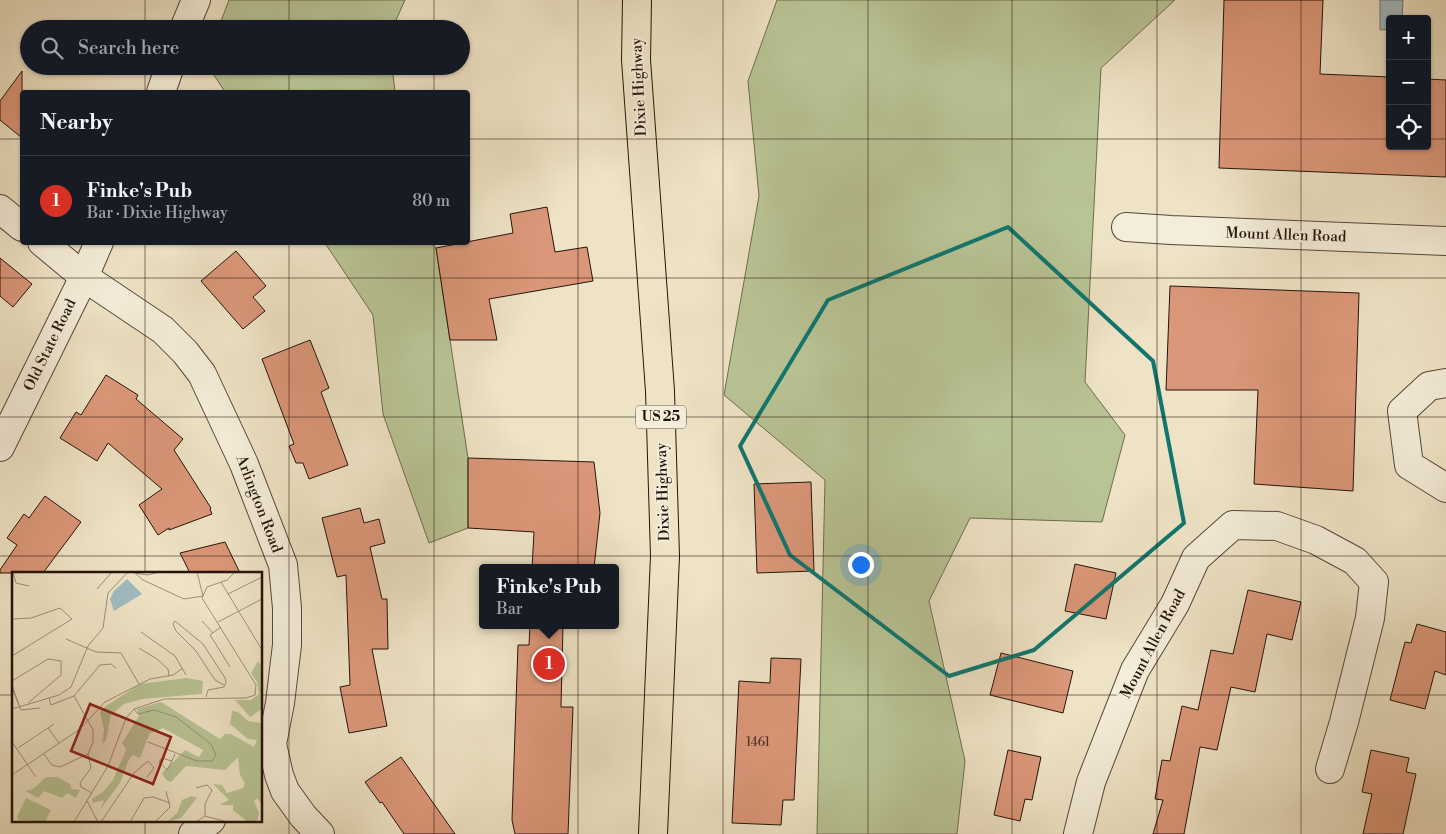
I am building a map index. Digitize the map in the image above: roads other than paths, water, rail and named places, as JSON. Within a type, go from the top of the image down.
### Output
[{"type":"main road","name":"Dixie Highway","points":[[637,0],[636,60],[660,391],[665,556],[653,834]]},
{"type":"street","points":[[161,90],[167,75]]},
{"type":"street","points":[[0,209],[20,225]]},
{"type":"street","name":"Mount Allen Road","points":[[1126,227],[1446,241]]},
{"type":"street","name":"Arlington Road","points":[[46,245],[84,276],[163,330],[185,352],[202,374],[244,464],[283,565],[285,582],[287,644],[280,703],[272,744],[270,780],[285,791],[303,816],[320,834]]},
{"type":"street","name":"Old State Road","points":[[0,447],[98,245]]},
{"type":"street","points":[[1446,383],[1429,386],[1402,411],[1410,465],[1446,488]]},
{"type":"street","name":"Mount Allen Road","points":[[1078,834],[1091,782],[1135,670],[1174,604],[1196,558],[1234,525],[1277,526],[1316,540],[1355,560],[1374,582],[1370,618],[1330,769]]},
{"type":"street","points":[[193,834],[208,822]]},
{"type":"water","points":[[1380,0],[1403,0],[1402,15],[1386,15],[1386,29],[1380,30]]},
{"type":"place","name":"Finke's Pub","points":[[549,664]]}]
